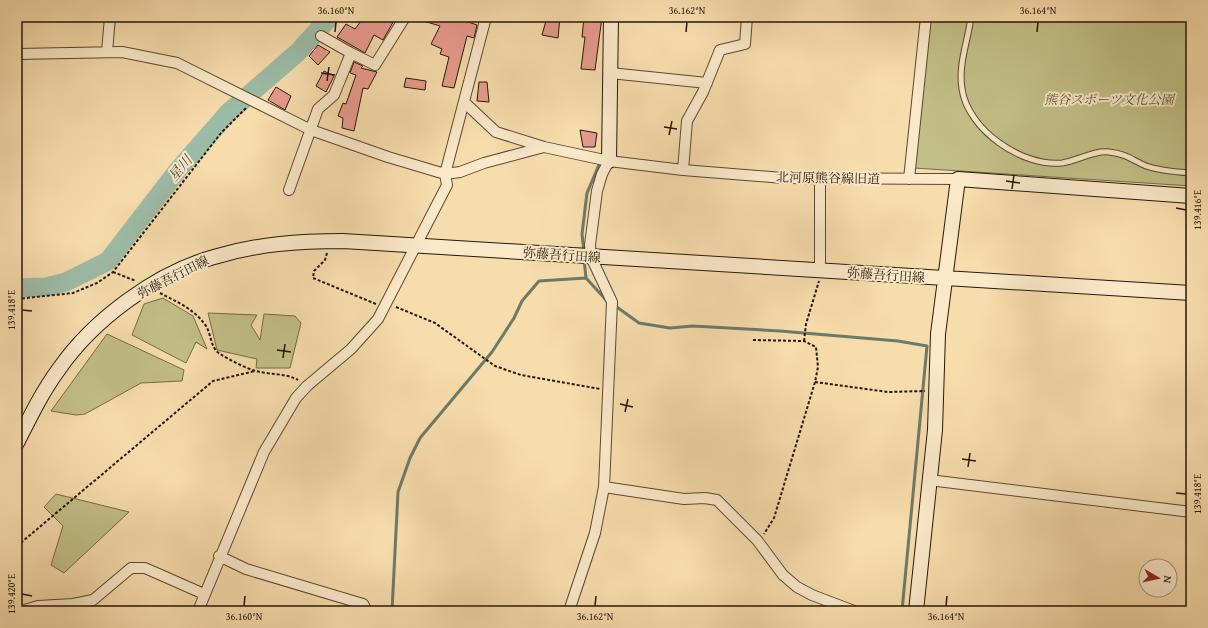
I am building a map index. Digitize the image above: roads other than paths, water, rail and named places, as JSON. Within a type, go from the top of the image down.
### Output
[{"type":"main road","points":[[609,161],[611,17]]},
{"type":"main road","points":[[916,611],[935,430],[938,334],[958,179]]},
{"type":"main road","name":"北河原熊谷線旧道","points":[[958,179],[1191,196]]},
{"type":"main road","name":"弥藤吾行田線","points":[[17,443],[40,396],[60,368],[88,334],[116,309],[149,287],[179,271],[212,257],[269,245],[302,241],[327,241],[820,270],[1191,294]]},
{"type":"street","points":[[107,52],[110,17]]},
{"type":"street","points":[[321,36],[375,65],[405,17]]},
{"type":"street","points":[[198,611],[264,452],[296,398],[307,386],[351,349],[378,319],[447,185],[445,174],[486,17]]},
{"type":"street","points":[[683,170],[687,121],[707,83],[720,50],[745,44],[747,17]]},
{"type":"street","points":[[910,179],[926,17]]},
{"type":"street","points":[[17,54],[122,52],[177,63],[311,130],[388,157],[445,174],[460,172],[544,146]]},
{"type":"street","points":[[289,190],[318,109],[334,95],[351,53]]},
{"type":"street","points":[[610,73],[707,83]]},
{"type":"street","name":"北河原熊谷線旧道","points":[[464,102],[496,132],[544,146],[609,161],[683,170],[820,179],[958,179]]},
{"type":"street","points":[[569,611],[595,533],[604,487],[612,302],[590,257],[590,245],[597,191],[602,174],[609,161]]},
{"type":"street","points":[[820,179],[820,270]]},
{"type":"street","points":[[929,480],[1191,512]]},
{"type":"street","points":[[604,487],[684,499],[705,498],[717,500],[757,540],[783,575],[797,587],[812,595],[854,611]]},
{"type":"street","points":[[220,556],[246,569],[363,604],[367,611]]},
{"type":"street","points":[[22,611],[38,606],[73,604],[93,600],[131,568],[145,568],[204,594]]},
{"type":"lane","points":[[971,18],[962,58],[962,90],[970,111],[983,129],[1011,151],[1039,162],[1062,163],[1107,152],[1128,156],[1144,165],[1164,171],[1191,173]]},
{"type":"waterway","name":"星川","points":[[17,288],[46,287],[66,282],[108,261],[178,170],[228,113],[298,52],[330,17]]},
{"type":"waterway","points":[[584,252],[582,234],[587,193],[601,160]]},
{"type":"waterway","points":[[584,259],[586,278],[607,301]]},
{"type":"waterway","points":[[392,611],[398,492],[410,458],[420,438],[492,352],[514,318],[522,301],[539,281],[586,278]]},
{"type":"waterway","points":[[614,305],[639,323],[670,328],[693,326],[780,331],[898,341],[927,346],[902,611]]},
{"type":"park label","name":"熊谷スポーツ文化公園","points":[[1109,99]]}]
